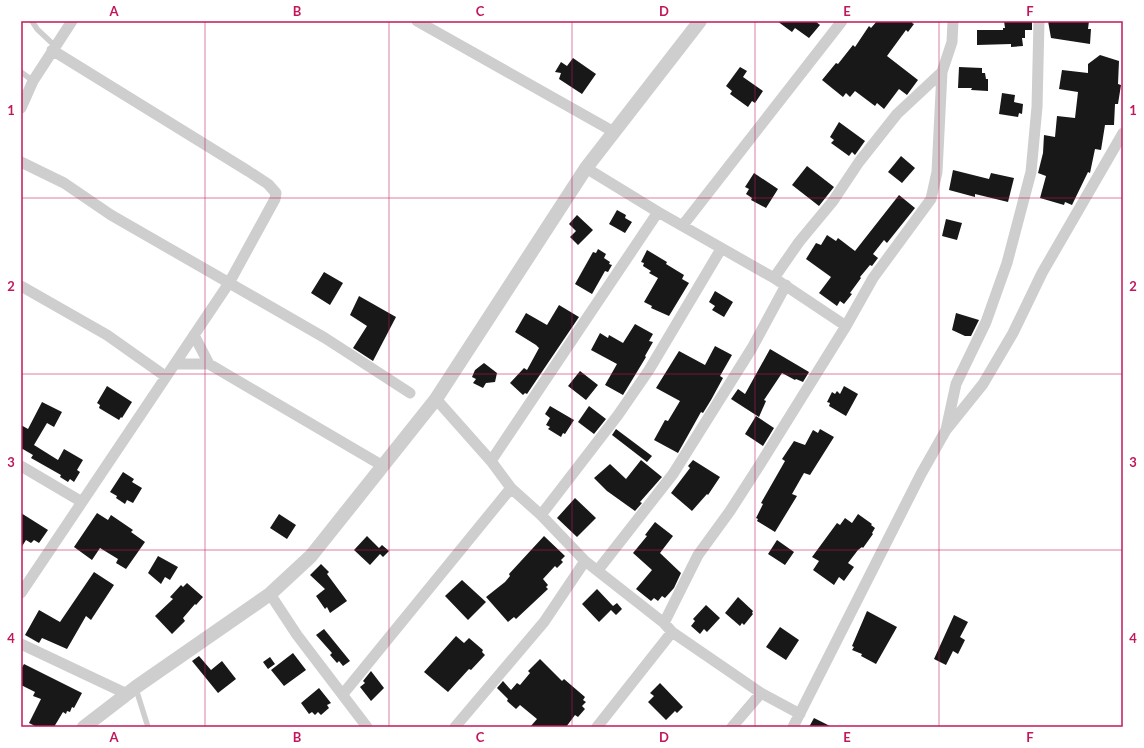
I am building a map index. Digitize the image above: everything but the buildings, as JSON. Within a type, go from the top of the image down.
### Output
[{"type":"street","points":[[21,108],[34,81],[72,21]]},
{"type":"street","points":[[417,21],[614,132]]},
{"type":"street","points":[[84,727],[131,690],[270,594],[311,556],[436,399],[586,168],[700,21]]},
{"type":"street","points":[[664,623],[698,555],[755,473],[846,326],[873,278],[931,200],[937,172],[942,72],[952,42],[952,21]]},
{"type":"street","points":[[946,430],[956,384],[986,322],[1007,263],[1031,172],[1037,107],[1039,21]]},
{"type":"street","points":[[683,225],[837,24]]},
{"type":"street","points":[[21,593],[165,376],[176,364],[229,283],[268,211],[276,193],[268,184],[54,48]]},
{"type":"street","points":[[774,278],[799,242],[833,201],[858,162],[897,114],[942,72]]},
{"type":"street","points":[[793,727],[921,474],[946,430],[983,384],[1006,346],[1042,273],[1123,133]]},
{"type":"street","points":[[21,162],[64,183],[111,215],[325,338],[410,393]]},
{"type":"street","points":[[586,168],[721,249],[786,285],[846,326]]},
{"type":"street","points":[[491,461],[658,212]]},
{"type":"street","points":[[541,515],[618,415],[645,376],[721,249]]},
{"type":"street","points":[[598,570],[673,474],[752,348],[786,285]]},
{"type":"street","points":[[21,286],[107,335],[165,376]]},
{"type":"street","points":[[194,335],[209,364]]},
{"type":"street","points":[[176,364],[209,364],[383,466]]},
{"type":"street","points":[[436,399],[491,461],[511,488],[541,515],[585,561],[664,623],[672,632],[761,692],[800,714]]},
{"type":"street","points":[[21,466],[82,502]]},
{"type":"street","points":[[343,694],[511,488]]},
{"type":"street","points":[[455,727],[544,622],[585,561]]},
{"type":"street","points":[[270,594],[297,635],[367,727]]},
{"type":"street","points":[[597,727],[672,632]]},
{"type":"street","points":[[21,644],[131,690]]},
{"type":"street","points":[[732,727],[761,692]]},
{"type":"lane","points":[[32,21],[54,48]]},
{"type":"lane","points":[[21,72],[34,81]]},
{"type":"lane","points":[[131,690],[148,727]]}]
